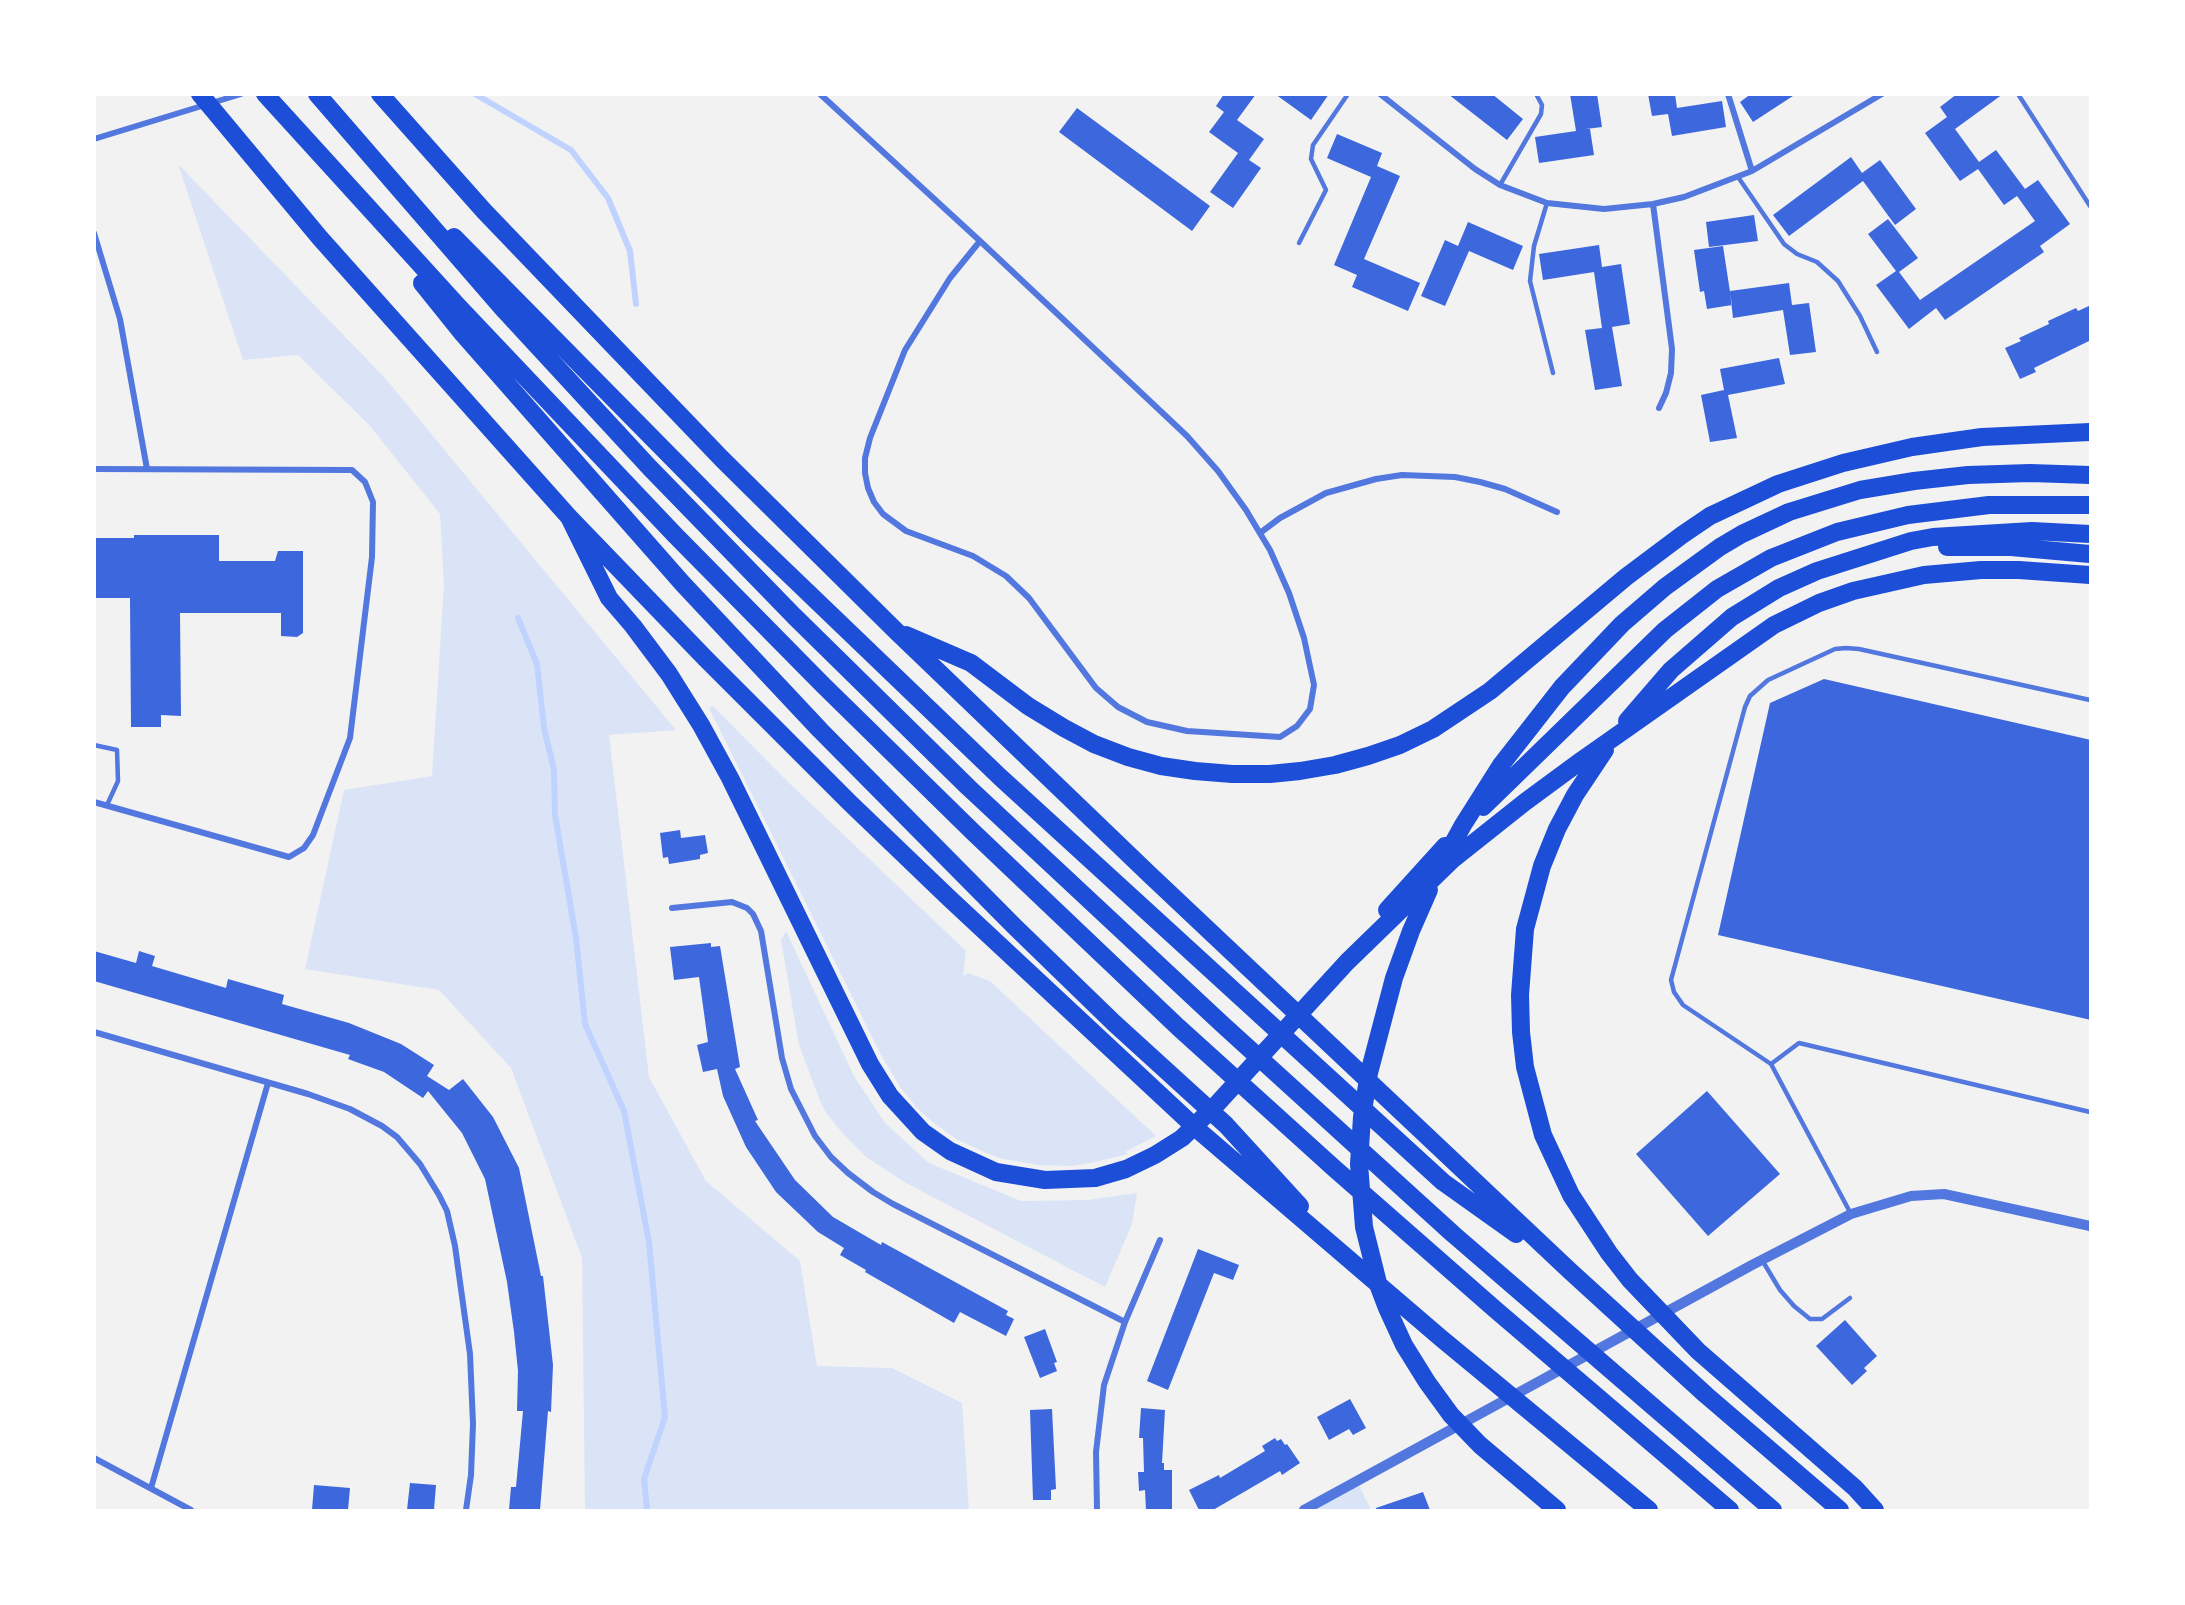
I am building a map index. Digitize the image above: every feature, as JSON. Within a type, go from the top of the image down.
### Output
[{"type":"highway","points":[[200,94],[320,238],[568,517],[737,690],[949,898],[1198,1130],[1354,1265],[1649,1510]]},
{"type":"highway","points":[[265,94],[458,306],[683,544],[873,735],[1195,1042],[1378,1208],[1730,1510]]},
{"type":"highway","points":[[317,94],[360,146],[564,375],[688,508],[802,625],[993,811],[1317,1111],[1527,1299],[1773,1510]]},
{"type":"highway","points":[[380,94],[484,211],[723,459],[896,631],[1149,874],[1570,1271],[1706,1395],[1840,1510]]},
{"type":"highway","points":[[360,146],[499,280],[649,436],[800,586],[1060,833],[1443,1182],[1570,1271]]},
{"type":"highway","points":[[322,158],[463,334],[728,632],[965,878],[1114,1023],[1226,1125],[1354,1265]]},
{"type":"highway","points":[[896,631],[972,663],[1028,706],[1064,728],[1094,744],[1128,757],[1161,766],[1232,774],[1300,771],[1368,756],[1400,745],[1433,729],[1490,691],[1617,585],[1682,535],[1710,516],[1778,484],[1843,463],[1940,443],[2019,434],[2090,432]]},
{"type":"highway","points":[[1557,1510],[1496,1460],[1466,1431],[1427,1382],[1404,1346],[1379,1287],[1368,1248],[1359,1187],[1359,1140],[1369,1073],[1387,1003],[1411,931],[1439,869],[1476,803],[1515,745],[1562,687],[1622,624],[1665,587],[1720,547],[1789,512],[1835,496],[1889,484],[1941,477],[2030,473],[2091,475]]},
{"type":"highway","points":[[1347,962],[1389,906],[1438,852],[1517,772],[1665,630],[1701,601],[1735,578],[1771,558],[1815,540],[1884,520],[1933,511],[1989,505],[2091,505]]},
{"type":"highway","points":[[568,517],[609,598],[669,674],[701,725],[730,778],[870,1064],[890,1096],[923,1132],[950,1151],[980,1166],[1012,1176],[1045,1180],[1079,1180],[1111,1173],[1142,1162],[1170,1147],[1197,1124],[1347,962],[1452,860],[1525,802],[1760,634],[1788,617],[1853,591],[1924,575],[1981,570],[2091,575]]},
{"type":"highway","points":[[1875,1510],[1855,1488],[1724,1375],[1652,1304],[1609,1252],[1571,1195],[1543,1135],[1525,1066],[1520,1004],[1521,961],[1526,929],[1534,893],[1549,846],[1575,795],[1608,745],[1657,685],[1702,640],[1731,617],[1779,588],[1817,571],[1911,540],[2032,531],[2091,534]]},
{"type":"highway","points":[[1856,558],[1966,546],[2011,547],[2091,554]]},
{"type":"street","points":[[94,139],[241,94]]},
{"type":"street","points":[[820,94],[980,241],[1186,436],[1218,471],[1246,510],[1270,550],[1289,593],[1304,638],[1314,685],[1310,709],[1297,726],[1280,737],[1187,731],[1147,722],[1118,707],[1096,688],[1029,598],[1006,576],[973,556],[906,531],[883,514],[874,502],[865,473],[865,458],[870,438],[905,350],[950,278],[980,241]]},
{"type":"street","points":[[1380,94],[1475,169],[1500,185],[1547,203],[1604,208],[1653,204],[1684,197],[1738,177],[1882,94]]},
{"type":"street","points":[[1728,94],[1752,171]]},
{"type":"street","points":[[1653,204],[1672,349],[1671,373],[1659,408]]},
{"type":"street","points":[[94,233],[120,320],[147,468]]},
{"type":"street","points":[[94,469],[352,470],[365,482],[373,502],[372,557],[350,738],[313,836],[304,848],[290,857],[94,802]]},
{"type":"street","points":[[1260,533],[1295,509],[1326,493],[1376,478],[1402,475],[1455,477],[1480,482],[1505,489],[1557,512]]},
{"type":"street","points":[[672,908],[732,902],[747,908],[753,914],[761,931],[782,1058],[791,1089],[815,1136],[831,1157],[848,1173],[893,1204],[1125,1322]]},
{"type":"street","points":[[94,1032],[350,1109],[397,1137],[420,1164],[440,1195],[452,1228],[470,1354],[473,1424],[471,1475],[466,1510]]},
{"type":"street","points":[[151,1488],[268,1083]]},
{"type":"street","points":[[1304,1510],[1762,1260],[1851,1214],[1901,1199],[1944,1194],[2091,1226]]},
{"type":"street","points":[[1097,1510],[1096,1452],[1104,1385],[1125,1322],[1160,1240]]},
{"type":"street","points":[[94,1458],[191,1510]]},
{"type":"lane","points":[[1299,243],[1326,189],[1311,159],[1313,145],[1348,94]]},
{"type":"lane","points":[[1500,185],[1541,114],[1542,105],[1536,94]]},
{"type":"lane","points":[[2018,94],[2091,206]]},
{"type":"lane","points":[[1738,177],[1784,244],[1797,254],[1817,262],[1838,281],[1860,316],[1877,352]]},
{"type":"lane","points":[[1547,203],[1534,246],[1530,281],[1553,373]]},
{"type":"lane","points":[[1851,1214],[1771,1064],[1683,1005],[1674,992],[1671,980],[1745,707],[1753,691],[1768,680],[1835,649],[1846,648],[2091,700]]},
{"type":"lane","points":[[94,745],[117,750],[118,781],[107,805]]},
{"type":"lane","points":[[1771,1064],[1799,1043],[2091,1112]]},
{"type":"lane","points":[[1762,1260],[1780,1290],[1810,1319],[1822,1319],[1850,1298]]},
{"type":"shaded area","points":[[178,164],[385,378],[676,730],[609,735],[649,1077],[706,1181],[800,1261],[817,1366],[892,1368],[962,1403],[969,1510],[585,1510],[582,1258],[511,1068],[439,990],[305,969],[344,790],[432,776],[444,585],[440,514],[370,426],[298,355],[243,360]]},
{"type":"shaded area","points":[[713,706],[786,780],[966,951],[963,976],[968,973],[990,981],[1156,1136],[1125,1152],[1128,1154],[1072,1166],[1038,1165],[1003,1159],[956,1139],[917,1108],[900,1087],[880,1053],[709,708]]},
{"type":"shaded area","points":[[786,931],[854,1076],[885,1123],[929,1163],[1021,1201],[1088,1200],[1137,1193],[1132,1224],[1105,1287],[906,1183],[866,1157],[844,1135],[820,1101],[799,1045],[781,940]]},
{"type":"shaded area","points":[[1357,1481],[1371,1510],[1304,1510]]},
{"type":"building","points":[[1224,94],[1256,94],[1237,120],[1264,139],[1249,160],[1261,168],[1233,208],[1210,192],[1238,153],[1209,132],[1224,112],[1216,106]]},
{"type":"building","points":[[1275,94],[1329,94],[1311,120]]},
{"type":"building","points":[[1448,94],[1492,94],[1523,119],[1507,140]]},
{"type":"building","points":[[1570,94],[1597,94],[1602,127],[1586,129],[1590,129],[1594,155],[1539,163],[1535,137],[1576,131]]},
{"type":"building","points":[[1648,94],[1675,94],[1677,108],[1722,101],[1726,127],[1672,136],[1668,114],[1652,116]]},
{"type":"building","points":[[1751,94],[1796,94],[1753,122],[1740,102]]},
{"type":"building","points":[[1957,94],[2003,94],[1955,129],[1979,162],[1996,150],[2025,189],[2038,180],[2070,224],[2040,246],[2044,252],[1945,320],[1936,308],[1909,329],[1876,285],[1896,271],[1868,234],[1888,219],[1918,258],[1899,272],[1920,300],[2035,221],[2017,196],[2004,205],[1978,169],[1960,181],[1925,133],[1947,117],[1940,107]]},
{"type":"building","points":[[1077,108],[1210,206],[1192,231],[1059,132]]},
{"type":"building","points":[[1337,134],[1382,153],[1377,166],[1400,176],[1364,259],[1420,283],[1408,311],[1352,287],[1357,275],[1334,265],[1371,177],[1327,158]]},
{"type":"building","points":[[1851,157],[1862,173],[1880,160],[1916,209],[1895,225],[1863,181],[1789,236],[1773,215]]},
{"type":"building","points":[[1754,215],[1758,241],[1709,247],[1706,222]]},
{"type":"building","points":[[1468,222],[1523,246],[1513,270],[1469,251],[1445,306],[1421,296],[1445,240],[1458,246]]},
{"type":"building","points":[[1599,245],[1602,267],[1621,264],[1630,324],[1612,327],[1622,386],[1595,390],[1585,330],[1602,328],[1594,272],[1543,280],[1539,254]]},
{"type":"building","points":[[1723,246],[1732,305],[1707,309],[1704,291],[1700,292],[1694,250]]},
{"type":"building","points":[[1789,283],[1792,305],[1809,303],[1816,352],[1790,355],[1783,310],[1733,318],[1730,291]]},
{"type":"building","points":[[2091,305],[2091,340],[2034,368],[2036,372],[2020,379],[2005,348],[2021,341],[2019,338],[2049,324],[2048,321],[2076,308],[2078,311]]},
{"type":"building","points":[[1779,358],[1785,384],[1728,395],[1737,438],[1710,442],[1701,395],[1724,390],[1720,369]]},
{"type":"building","points":[[134,535],[219,535],[219,561],[275,561],[278,551],[303,551],[303,633],[297,637],[281,636],[281,613],[180,613],[181,716],[161,715],[161,727],[131,727],[130,598],[94,598],[94,538],[134,538]]},
{"type":"building","points":[[1824,679],[2091,740],[2091,1020],[1718,935],[1770,703]]},
{"type":"building","points":[[680,830],[681,838],[705,835],[708,853],[700,855],[700,859],[669,864],[668,857],[663,858],[660,833]]},
{"type":"building","points":[[711,943],[711,947],[720,946],[740,1067],[735,1069],[758,1120],[755,1121],[795,1180],[833,1217],[881,1245],[882,1242],[1008,1311],[1006,1315],[1014,1319],[1006,1336],[960,1312],[954,1323],[865,1272],[866,1270],[840,1255],[844,1248],[818,1232],[776,1192],[746,1147],[723,1096],[717,1069],[703,1072],[697,1045],[708,1042],[699,977],[674,980],[670,947]]},
{"type":"building","points":[[94,951],[136,963],[139,951],[155,956],[152,966],[226,988],[228,979],[284,995],[282,1004],[349,1023],[401,1044],[434,1065],[427,1076],[449,1090],[463,1079],[493,1117],[519,1168],[541,1276],[543,1276],[553,1365],[551,1412],[548,1411],[540,1510],[509,1510],[511,1487],[516,1487],[523,1411],[517,1411],[518,1371],[514,1332],[507,1282],[485,1179],[462,1133],[428,1091],[423,1098],[384,1072],[348,1059],[350,1055],[94,981]]},
{"type":"building","points":[[1707,1091],[1780,1174],[1708,1236],[1636,1154]]},
{"type":"building","points":[[1198,1249],[1239,1265],[1233,1280],[1214,1273],[1168,1390],[1147,1381]]},
{"type":"building","points":[[1845,1320],[1877,1356],[1864,1368],[1867,1371],[1852,1385],[1816,1346]]},
{"type":"building","points":[[1045,1329],[1057,1362],[1054,1363],[1057,1371],[1040,1378],[1024,1337]]},
{"type":"building","points":[[1350,1399],[1366,1428],[1353,1435],[1349,1429],[1329,1440],[1317,1417]]},
{"type":"building","points":[[1141,1408],[1165,1410],[1162,1463],[1164,1463],[1164,1470],[1172,1470],[1172,1510],[1146,1510],[1145,1490],[1139,1491],[1138,1472],[1144,1472],[1143,1438],[1139,1438]]},
{"type":"building","points":[[1052,1409],[1056,1489],[1051,1490],[1051,1500],[1033,1500],[1030,1410]]},
{"type":"building","points":[[1275,1438],[1287,1444],[1300,1463],[1282,1475],[1280,1471],[1213,1510],[1199,1510],[1189,1490],[1219,1475],[1220,1478],[1265,1451],[1262,1446]]},
{"type":"building","points":[[410,1483],[436,1485],[434,1510],[407,1510]]},
{"type":"building","points":[[314,1485],[350,1488],[348,1510],[312,1510]]},
{"type":"building","points":[[1423,1492],[1430,1510],[1376,1510],[1376,1508]]},
{"type":"waterway","points":[[475,94],[571,150],[608,198],[630,251],[636,304]]},
{"type":"waterway","points":[[518,618],[537,664],[544,728],[554,770],[555,815],[576,938],[585,1024],[624,1111],[649,1242],[665,1417],[644,1479],[647,1510]]}]
